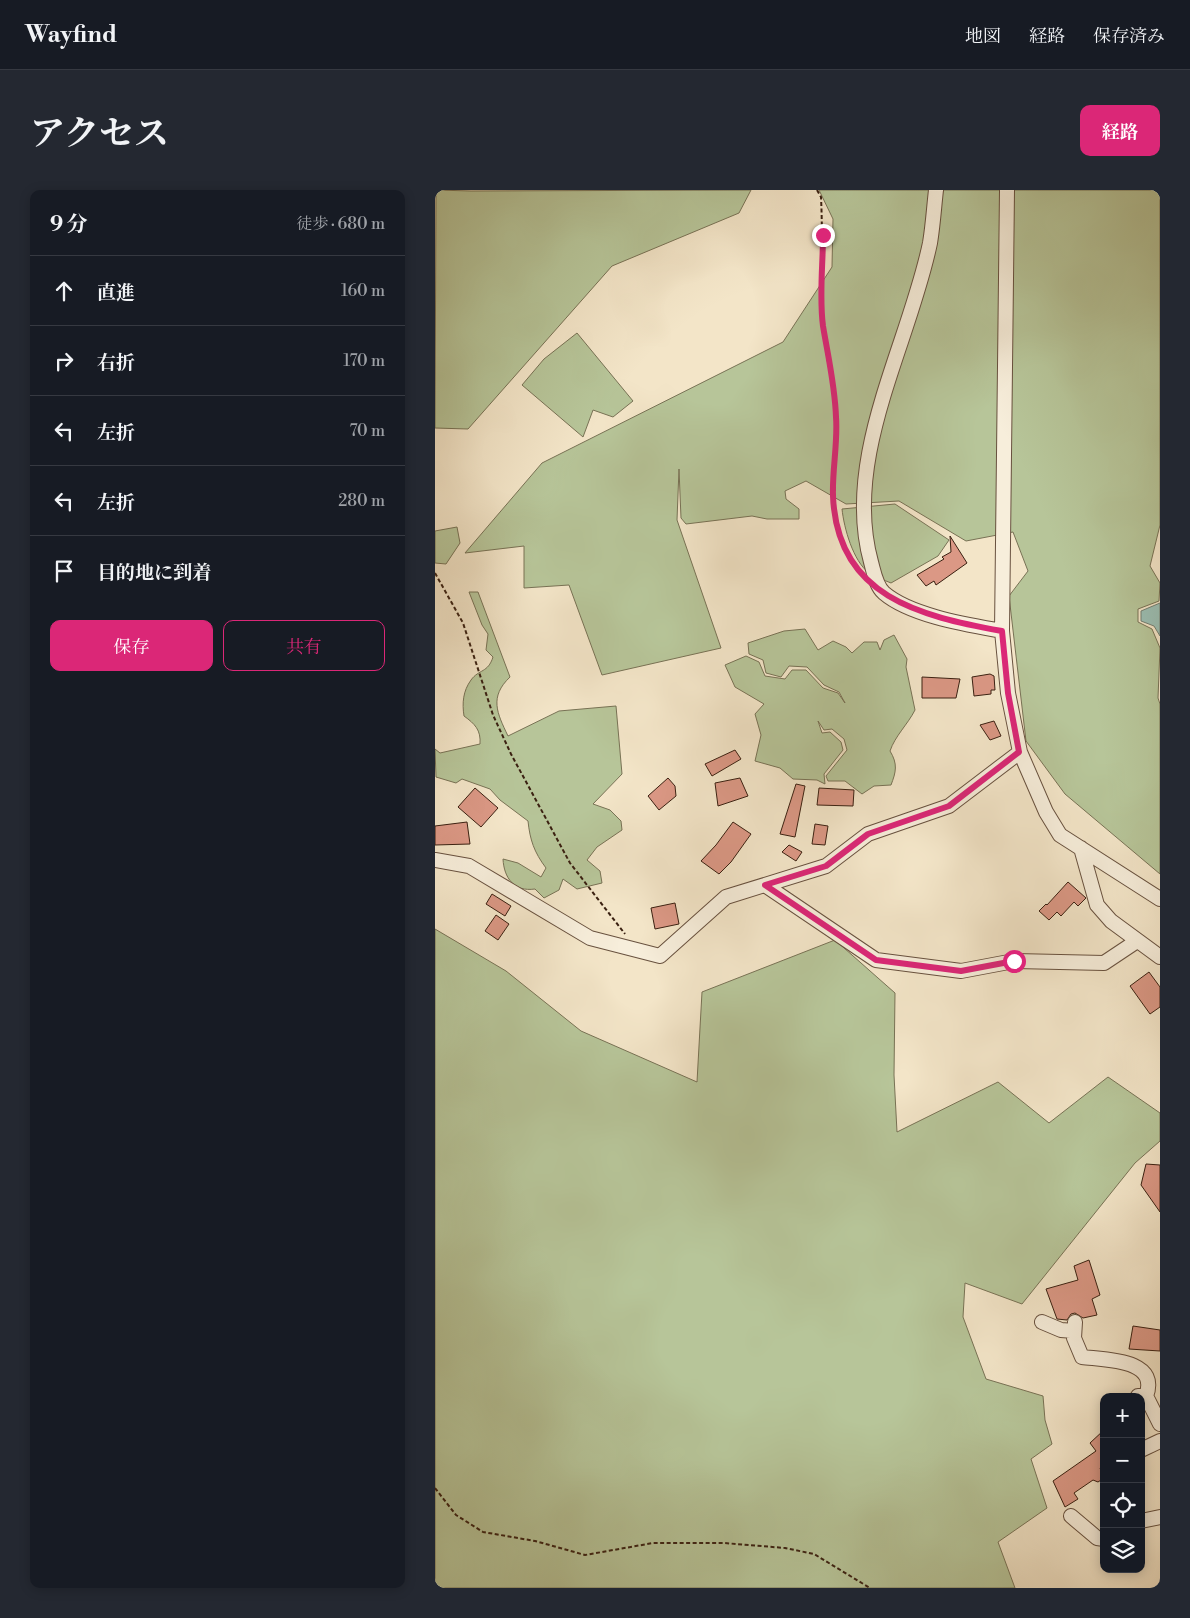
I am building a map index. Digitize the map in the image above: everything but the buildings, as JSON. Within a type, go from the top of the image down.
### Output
[{"type":"street","points":[[936,190],[929,243],[875,426],[865,483],[866,543],[875,580],[884,593],[943,620],[1002,631]]},
{"type":"street","points":[[1007,190],[1002,631],[1008,693],[1019,752],[1060,835],[1160,899]]},
{"type":"street","points":[[435,860],[469,866],[590,938],[660,956],[726,897],[826,866],[868,834],[949,806],[1019,752]]},
{"type":"street","points":[[1081,848],[1097,905],[1111,920],[1137,941],[1160,956]]},
{"type":"street","points":[[765,885],[876,960],[961,971],[1014,961],[1104,963],[1137,941]]},
{"type":"street","points":[[1043,1322],[1061,1330],[1075,1326],[1077,1348],[1082,1357],[1139,1366],[1146,1375],[1149,1389],[1142,1396],[1160,1424]]},
{"type":"street","points":[[1145,1448],[1160,1442]]},
{"type":"street","points":[[1071,1516],[1100,1538]]},
{"type":"street","points":[[1145,1520],[1160,1517]]},
{"type":"path","points":[[817,190],[821,197],[823,324],[837,417],[833,497],[838,532],[844,551],[861,574]]},
{"type":"path","points":[[435,573],[463,623],[493,715],[542,812],[570,863],[637,950]]},
{"type":"path","points":[[435,1488],[457,1515],[483,1532],[535,1541],[585,1555],[653,1543],[724,1543],[785,1548],[814,1554],[870,1588]]},
{"type":"green space","points":[[436,190],[751,190],[739,213],[612,266],[468,429],[435,428]]},
{"type":"green space","points":[[819,190],[1160,190],[1160,525],[1150,566],[1160,583],[1159,601],[1138,609],[1138,622],[1152,629],[1160,648],[1158,698],[1160,704],[1160,874],[1065,794],[1026,741],[1009,596],[1028,571],[1013,532],[966,541],[899,501],[846,504],[806,481],[785,491],[786,499],[799,509],[799,519],[767,519],[752,516],[686,524],[681,518],[679,469],[677,520],[721,648],[602,675],[569,585],[524,588],[524,546],[465,553],[542,463],[783,342],[832,267],[833,219]]},
{"type":"green space","points":[[577,333],[633,401],[613,417],[593,410],[583,437],[522,385],[544,359]]},
{"type":"green space","points":[[895,504],[949,540],[938,556],[891,583],[869,573],[858,561],[847,534],[842,509]]},
{"type":"green space","points":[[457,527],[460,543],[446,564],[435,563],[435,531]]},
{"type":"green space","points":[[469,592],[478,592],[510,677],[503,684],[497,698],[498,712],[508,736],[559,711],[616,706],[622,774],[593,804],[610,810],[621,821],[622,830],[597,847],[587,860],[600,871],[602,883],[577,889],[563,879],[559,890],[544,898],[535,889],[516,886],[505,872],[503,859],[518,863],[541,877],[546,868],[533,846],[528,821],[500,800],[490,789],[462,779],[456,783],[436,777],[435,749],[440,753],[480,744],[476,728],[464,716],[464,697],[466,688],[471,680],[489,666],[493,657],[486,650],[488,634],[482,625]]},
{"type":"green space","points":[[805,629],[818,650],[833,641],[846,647],[852,653],[864,642],[877,642],[880,650],[884,640],[894,635],[907,659],[906,667],[915,710],[890,751],[895,768],[891,785],[874,786],[862,794],[845,781],[828,781],[826,776],[847,750],[844,739],[832,729],[824,730],[818,721],[822,733],[830,732],[841,742],[843,750],[824,774],[825,784],[817,780],[793,779],[780,768],[755,761],[761,735],[755,714],[764,704],[735,687],[725,665],[746,656],[759,662],[765,676],[785,679],[792,670],[806,670],[823,688],[838,693],[845,703],[839,692],[824,685],[807,667],[789,666],[781,677],[766,673],[763,660],[749,654],[748,643],[784,631]]},
{"type":"green space","points":[[435,929],[506,971],[581,1031],[697,1082],[702,992],[835,940],[895,993],[894,1075],[897,1132],[998,1082],[1049,1123],[1108,1077],[1160,1113],[1160,1141],[1135,1163],[1022,1304],[965,1283],[963,1317],[986,1379],[1043,1396],[1045,1420],[1052,1444],[1031,1459],[1047,1508],[998,1542],[1015,1588],[435,1588]]},
{"type":"water","points":[[1160,603],[1160,636],[1154,626],[1141,621],[1141,611]]},
{"type":"route","points":[[823,235],[823,324],[837,417],[833,497],[838,532],[844,551],[854,567],[867,581],[906,605],[943,620],[1002,631],[1008,693],[1019,752],[949,806],[868,834],[826,866],[765,885],[876,960],[961,971],[1014,961]]}]
